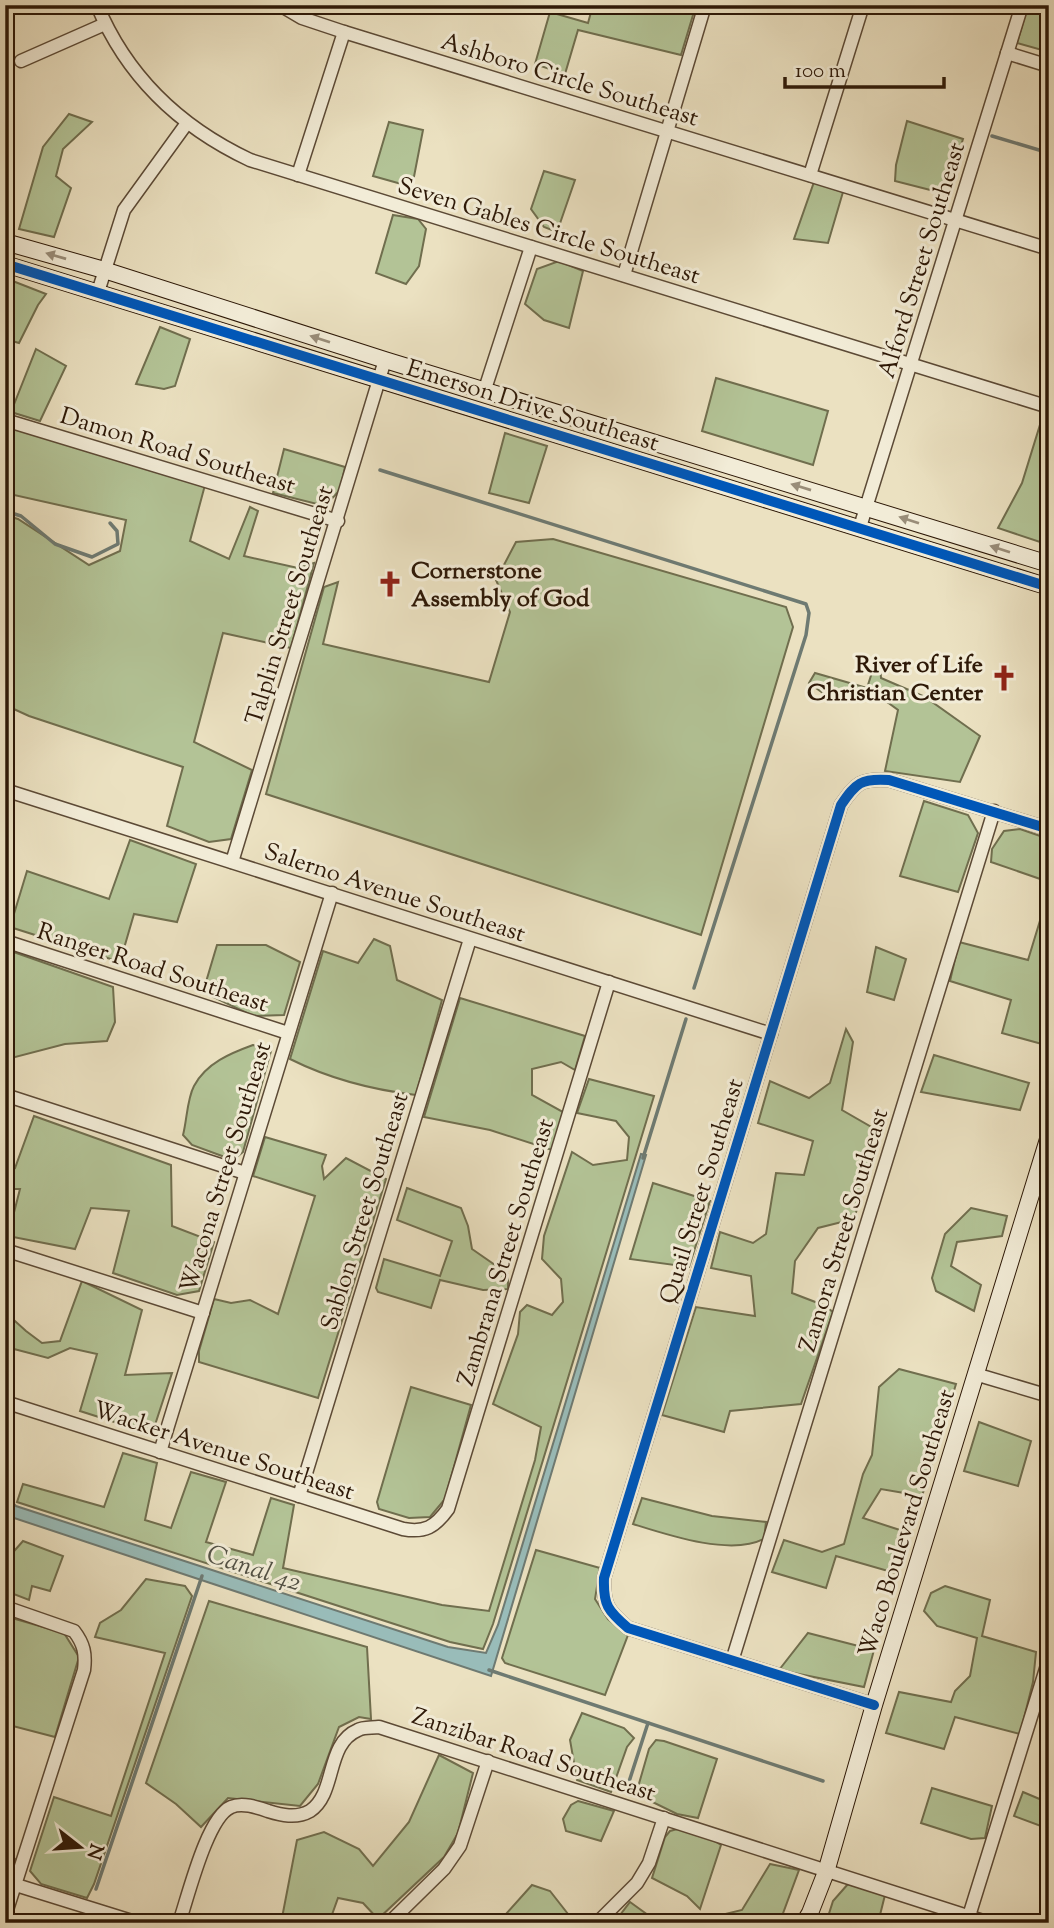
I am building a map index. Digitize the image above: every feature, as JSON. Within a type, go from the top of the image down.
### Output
[{"type":"street","name":"Seven Gables Circle Southeast","points":[[97,5],[105,24],[136,75],[158,99],[187,124],[240,155],[1049,407]]},
{"type":"street","name":"Ashboro Circle Southeast","points":[[280,5],[302,18],[344,32],[1049,249]]},
{"type":"street","points":[[624,275],[705,5]]},
{"type":"street","points":[[810,175],[863,5]]},
{"type":"street","name":"Alford Street Southeast","points":[[860,527],[1022,5]]},
{"type":"street","points":[[21,61],[105,24]]},
{"type":"street","points":[[299,175],[344,32]]},
{"type":"street","points":[[1007,53],[1049,66]]},
{"type":"street","points":[[98,292],[124,211],[187,124]]},
{"type":"street","name":"Emerson Drive Southeast","points":[[5,242],[104,270],[385,360],[1049,564]]},
{"type":"street","points":[[485,389],[531,247]]},
{"type":"street","name":"Emerson Drive Southeast","points":[[5,264],[1049,587]]},
{"type":"street","name":"Talplin Street Southeast","points":[[232,862],[385,360]]},
{"type":"street","name":"Damon Road Southeast","points":[[5,420],[338,521]]},
{"type":"street","name":"Quail Street Southeast","points":[[732,1661],[628,1628],[610,1613],[603,1597],[604,1578],[841,805],[855,785],[871,779],[889,780],[994,811]]},
{"type":"street","name":"Salerno Avenue Southeast","points":[[5,790],[771,1034]]},
{"type":"street","points":[[994,811],[1049,829]]},
{"type":"street","name":"Zamora Street Southeast","points":[[732,1661],[994,811]]},
{"type":"street","name":"Wacona Street Southeast","points":[[160,1452],[332,893]]},
{"type":"street","name":"Sablon Street Southeast","points":[[299,1496],[470,939]]},
{"type":"street","name":"Ranger Road Southeast","points":[[5,941],[288,1033]]},
{"type":"street","name":"Zambrana Street Southeast","points":[[430,1528],[448,1509],[609,982]]},
{"type":"street","points":[[5,1095],[245,1173]]},
{"type":"street","name":"Waco Boulevard Southeast","points":[[804,1923],[826,1872],[874,1705],[1049,1136]]},
{"type":"street","points":[[5,1250],[202,1313]]},
{"type":"street","points":[[975,1374],[1049,1396]]},
{"type":"street","name":"Wacker Avenue Southeast","points":[[5,1402],[403,1529],[418,1532],[430,1528]]},
{"type":"street","points":[[5,1607],[74,1631],[81,1639],[86,1655],[84,1670],[5,1916]]},
{"type":"street","points":[[969,1916],[1049,1659]]},
{"type":"street","points":[[732,1661],[874,1705]]},
{"type":"street","name":"Zanzibar Road Southeast","points":[[179,1923],[210,1830],[221,1814],[232,1806],[251,1806],[294,1816],[310,1811],[322,1796],[338,1750],[346,1738],[358,1729],[379,1727],[989,1923]]},
{"type":"street","points":[[389,1923],[444,1869],[460,1846],[488,1761]]},
{"type":"street","points":[[597,1923],[637,1884],[649,1863],[664,1818]]},
{"type":"street","points":[[16,1885],[138,1923]]},
{"type":"green space","points":[[593,5],[696,5],[681,55],[578,30],[565,74],[535,64],[550,12],[588,23]]},
{"type":"green space","points":[[1028,5],[1049,5],[1049,52],[1017,43]]},
{"type":"green space","points":[[69,114],[92,122],[63,149],[56,176],[71,188],[54,237],[19,229],[43,147]]},
{"type":"green space","points":[[907,121],[963,139],[946,194],[895,181],[896,165]]},
{"type":"green space","points":[[389,122],[423,130],[412,187],[373,176]]},
{"type":"green space","points":[[544,171],[575,180],[557,232],[544,227],[531,209]]},
{"type":"green space","points":[[814,182],[843,192],[828,243],[794,239]]},
{"type":"green space","points":[[393,215],[418,219],[426,229],[419,266],[406,284],[376,273]]},
{"type":"green space","points":[[559,261],[583,271],[569,328],[544,320],[525,304],[537,269]]},
{"type":"green space","points":[[5,278],[46,294],[19,343],[5,339]]},
{"type":"green space","points":[[160,327],[190,339],[175,386],[164,389],[136,384]]},
{"type":"green space","points":[[36,349],[66,366],[40,421],[11,412]]},
{"type":"green space","points":[[716,378],[828,411],[813,465],[702,431]]},
{"type":"green space","points":[[1043,415],[1049,417],[1049,535],[1046,544],[998,528],[1022,483]]},
{"type":"green space","points":[[5,425],[205,485],[190,541],[229,559],[250,507],[258,511],[244,556],[298,568],[314,563],[291,648],[223,633],[194,742],[252,770],[231,839],[209,842],[167,826],[183,767],[29,716],[5,705],[5,515],[18,519],[89,565],[120,551],[126,520],[5,493]]},
{"type":"green space","points":[[505,433],[547,446],[529,503],[489,493]]},
{"type":"green space","points":[[284,449],[345,467],[340,490],[325,506],[273,493]]},
{"type":"green space","points":[[553,539],[786,607],[793,627],[701,935],[266,794],[324,587],[338,582],[323,644],[489,682],[510,612],[496,580],[516,542]]},
{"type":"green space","points":[[876,660],[880,663],[881,678],[925,697],[980,736],[960,782],[885,771],[898,710],[872,691],[827,696],[809,683],[815,673],[867,688]]},
{"type":"green space","points":[[924,801],[968,815],[978,833],[958,892],[900,876]]},
{"type":"green space","points":[[1020,829],[1049,839],[1049,882],[991,862],[992,849],[1004,831]]},
{"type":"green space","points":[[130,840],[196,864],[177,922],[134,914],[120,962],[10,927],[27,871],[109,899]]},
{"type":"green space","points":[[1049,891],[1049,1046],[1002,1033],[1011,1000],[950,981],[959,942],[1028,960]]},
{"type":"green space","points":[[374,939],[390,946],[397,980],[442,1000],[416,1095],[352,1082],[290,1059],[323,951],[358,963]]},
{"type":"green space","points":[[217,945],[266,945],[300,962],[284,1015],[253,1016],[203,992]]},
{"type":"green space","points":[[876,947],[906,959],[894,1000],[867,992]]},
{"type":"green space","points":[[5,949],[113,987],[115,1022],[107,1041],[65,1044],[11,1058],[5,1067]]},
{"type":"green space","points":[[460,998],[585,1036],[575,1070],[561,1062],[532,1069],[532,1095],[563,1112],[552,1150],[490,1130],[424,1117]]},
{"type":"green space","points":[[846,1029],[853,1042],[842,1110],[880,1132],[854,1219],[818,1228],[795,1261],[792,1293],[823,1305],[833,1312],[801,1404],[730,1411],[724,1432],[662,1415],[696,1307],[755,1316],[751,1276],[711,1268],[720,1232],[753,1243],[766,1234],[776,1173],[804,1175],[813,1141],[758,1123],[770,1081],[809,1098],[830,1083]]},
{"type":"green space","points":[[253,1045],[271,1051],[243,1152],[233,1160],[192,1145],[183,1135],[194,1086],[212,1065]]},
{"type":"green space","points":[[934,1055],[1029,1083],[1020,1110],[921,1092]]},
{"type":"green space","points":[[589,1079],[654,1096],[493,1624],[483,1649],[450,1642],[17,1502],[23,1484],[104,1507],[123,1453],[157,1463],[145,1520],[171,1528],[191,1472],[226,1482],[206,1542],[253,1555],[271,1498],[294,1505],[283,1568],[442,1605],[489,1611],[535,1460],[541,1427],[493,1404],[518,1334],[520,1312],[527,1305],[552,1315],[563,1302],[561,1279],[542,1259],[544,1236],[572,1152],[593,1165],[627,1160],[629,1137],[616,1121],[577,1113]]},
{"type":"green space","points":[[34,1116],[171,1165],[172,1226],[214,1242],[199,1291],[177,1295],[113,1273],[129,1211],[91,1208],[75,1249],[8,1236],[20,1189],[5,1189],[5,1166],[15,1168]]},
{"type":"green space","points":[[265,1137],[326,1155],[322,1166],[324,1179],[346,1158],[386,1179],[318,1398],[199,1362],[199,1351],[214,1299],[231,1303],[250,1300],[278,1314],[315,1196],[253,1176]]},
{"type":"green space","points":[[653,1183],[710,1201],[689,1267],[630,1259]]},
{"type":"green space","points":[[407,1188],[461,1208],[472,1249],[508,1274],[508,1289],[483,1290],[440,1280],[431,1308],[378,1292],[376,1288],[384,1259],[440,1276],[452,1241],[397,1220]]},
{"type":"green space","points":[[971,1208],[1007,1216],[1002,1236],[957,1242],[951,1266],[981,1285],[974,1311],[936,1291],[932,1278],[945,1234]]},
{"type":"green space","points":[[82,1281],[142,1310],[125,1375],[172,1373],[152,1434],[80,1411],[97,1354],[70,1348],[48,1358],[14,1349],[5,1384],[5,1312],[42,1343],[60,1341]]},
{"type":"green space","points":[[899,1369],[956,1384],[922,1496],[881,1489],[863,1518],[906,1532],[895,1573],[836,1556],[826,1588],[772,1572],[784,1540],[822,1552],[844,1544],[863,1474],[872,1455],[879,1387]]},
{"type":"green space","points":[[411,1387],[471,1405],[445,1499],[430,1517],[409,1518],[379,1509],[377,1502]]},
{"type":"green space","points":[[979,1422],[1031,1441],[1018,1486],[964,1471]]},
{"type":"green space","points":[[642,1498],[712,1516],[766,1522],[764,1539],[750,1544],[717,1545],[633,1524]]},
{"type":"green space","points":[[23,1541],[63,1556],[50,1591],[32,1586],[29,1600],[11,1593],[7,1582],[8,1558]]},
{"type":"green space","points":[[536,1550],[600,1568],[595,1599],[608,1619],[628,1635],[605,1695],[505,1663],[502,1658]]},
{"type":"green space","points":[[146,1579],[185,1586],[192,1596],[87,1898],[41,1884],[30,1871],[54,1797],[111,1816],[165,1653],[95,1637],[100,1623],[121,1610]]},
{"type":"green space","points":[[945,1586],[990,1600],[982,1636],[1036,1652],[1033,1682],[1020,1734],[955,1717],[944,1749],[886,1733],[899,1692],[951,1702],[955,1691],[970,1676],[977,1638],[937,1626],[924,1611],[931,1593]]},
{"type":"green space","points":[[209,1601],[367,1647],[371,1719],[359,1717],[339,1727],[318,1784],[300,1806],[228,1798],[201,1827],[176,1804],[146,1783]]},
{"type":"green space","points":[[5,1616],[64,1633],[79,1657],[55,1737],[5,1724]]},
{"type":"green space","points":[[808,1633],[874,1650],[864,1687],[779,1670]]},
{"type":"green space","points":[[582,1713],[624,1728],[634,1738],[627,1747],[611,1792],[577,1780],[570,1740]]},
{"type":"green space","points":[[656,1740],[717,1759],[698,1818],[677,1814],[636,1794],[649,1749]]},
{"type":"green space","points":[[439,1755],[473,1773],[458,1833],[444,1857],[378,1919],[363,1903],[338,1898],[329,1923],[281,1923],[297,1840],[324,1832],[359,1849],[373,1866],[409,1822]]},
{"type":"green space","points":[[932,1788],[992,1806],[985,1838],[971,1839],[921,1823]]},
{"type":"green space","points":[[1023,1792],[1049,1803],[1049,1829],[1014,1816]]},
{"type":"green space","points":[[578,1801],[614,1811],[601,1841],[566,1831],[563,1819],[571,1805]]},
{"type":"green space","points":[[681,1828],[721,1845],[700,1909],[687,1896],[652,1878],[665,1837],[670,1831]]},
{"type":"green space","points":[[5,1853],[17,1860],[11,1879],[5,1884]]},
{"type":"green space","points":[[770,1864],[799,1870],[777,1923],[700,1923],[705,1919],[742,1910]]},
{"type":"green space","points":[[848,1884],[885,1895],[878,1923],[826,1923],[833,1901]]},
{"type":"green space","points":[[532,1885],[550,1891],[575,1923],[498,1923]]},
{"type":"green space","points":[[630,1902],[659,1923],[614,1923]]},
{"type":"water","points":[[641,1154],[646,1155],[491,1676],[5,1515],[5,1497],[13,1499],[16,1506],[448,1647],[486,1653],[498,1625]]},
{"type":"waterway","points":[[992,136],[1049,153]]},
{"type":"waterway","points":[[380,470],[806,604],[809,613],[806,635],[694,988]]},
{"type":"waterway","points":[[5,511],[21,516],[55,544],[92,557],[118,544],[117,531],[110,523]]},
{"type":"waterway","points":[[643,1158],[686,1019]]},
{"type":"waterway","name":"Canal 42","points":[[96,1889],[202,1576]]},
{"type":"waterway","points":[[489,1670],[823,1781]]},
{"type":"waterway","points":[[626,1791],[648,1723]]},
{"type":"waterway","points":[[93,1923],[94,1919]]},
{"type":"cycle path","points":[[5,264],[1049,587]]},
{"type":"cycle path","points":[[874,1705],[628,1628],[608,1607],[604,1578],[841,805],[855,787],[865,781],[889,780],[1049,829]]},
{"type":"place","name":"Cornerstone Assembly of God","points":[[390,584]]},
{"type":"place","name":"River of Life Christian Center","points":[[1004,678]]}]
